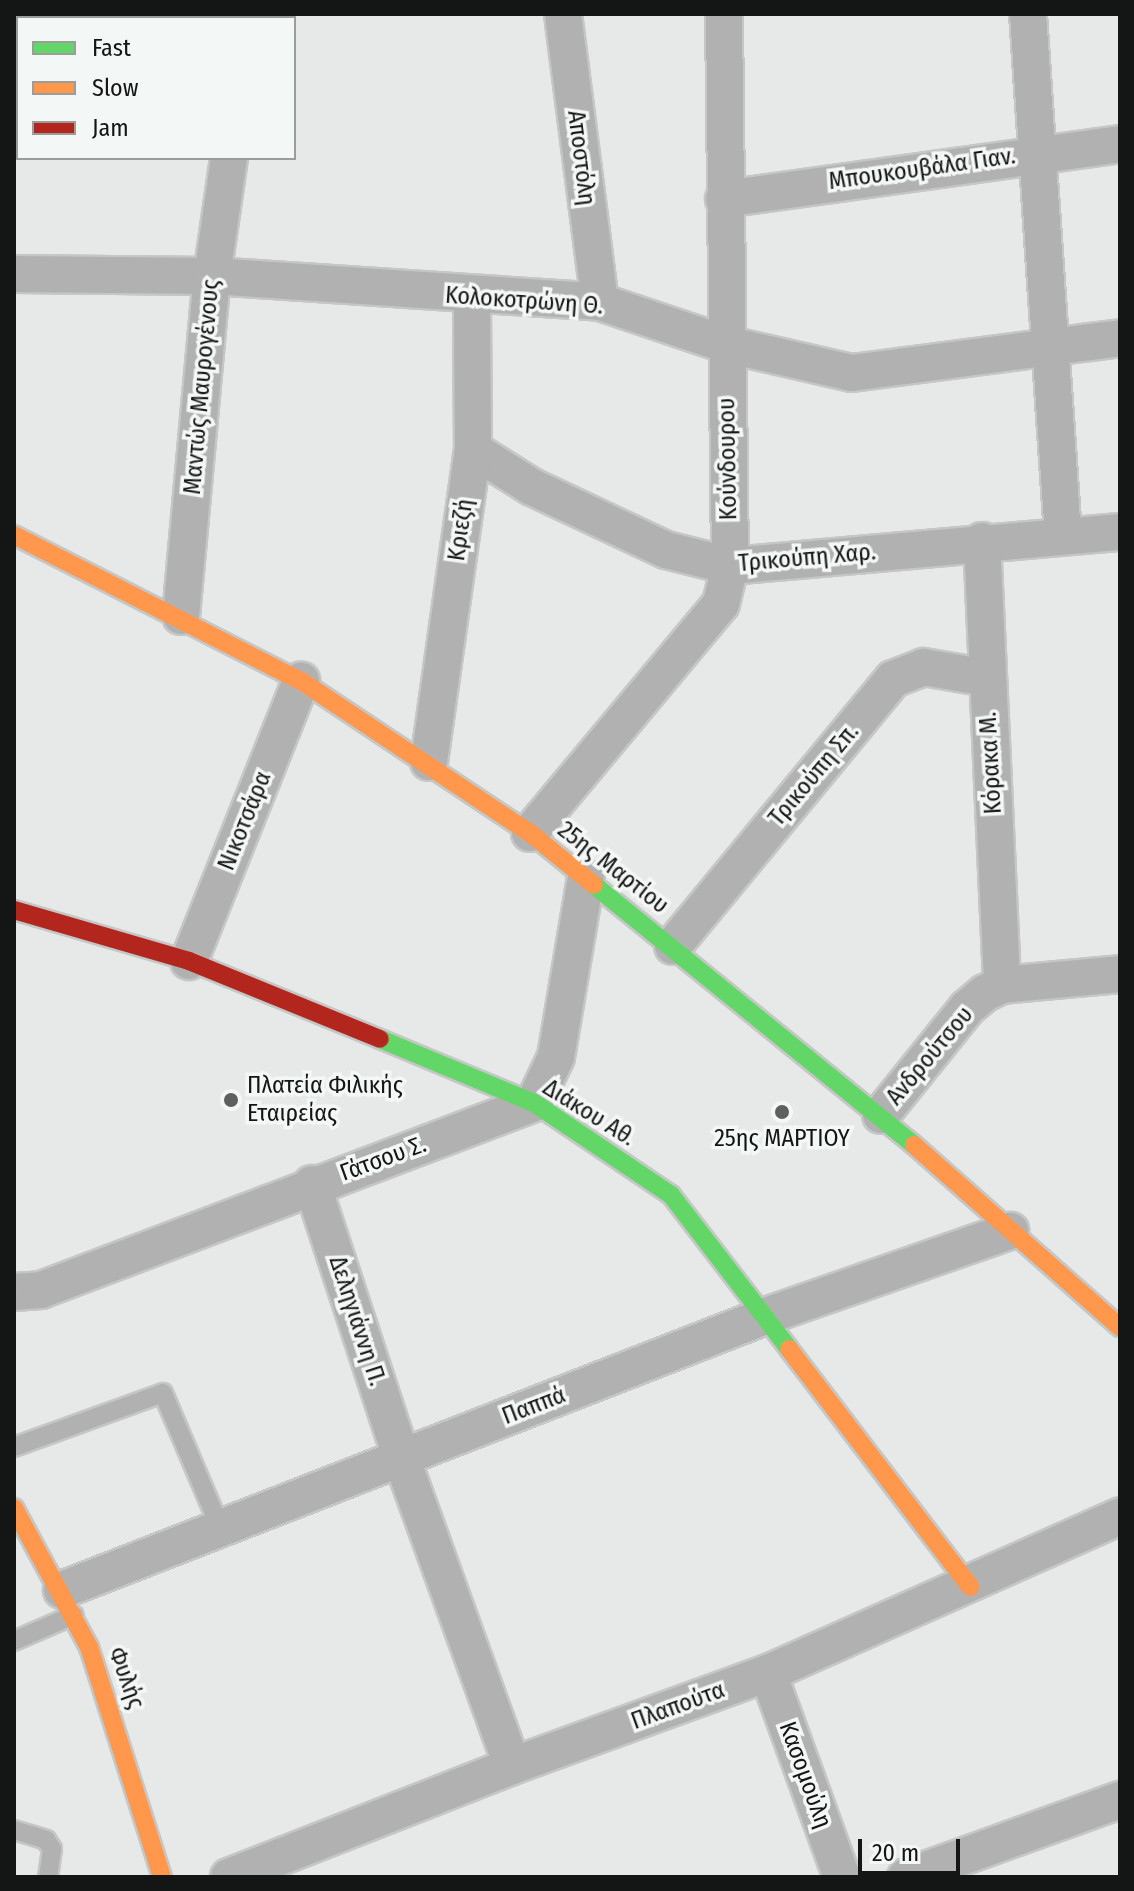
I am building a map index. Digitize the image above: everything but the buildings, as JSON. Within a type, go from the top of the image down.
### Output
[{"type":"main road","name":"25ης Μαρτίου","points":[[14,535],[181,616],[301,681],[429,762],[530,833],[881,1115],[1120,1327]]},
{"type":"main road","name":"Διάκου Αθ.","points":[[14,910],[189,961],[534,1103],[671,1195],[970,1587]]},
{"type":"main road","name":"Φυλής","points":[[14,1508],[68,1603],[120,1731],[162,1877]]},
{"type":"street","name":"Αποστόλη","points":[[563,14],[600,302]]},
{"type":"street","name":"Κούνδουρου","points":[[530,833],[721,604],[730,566],[725,344],[724,14]]},
{"type":"street","points":[[1028,14],[1063,535]]},
{"type":"street","name":"Μπουκουβάλα Γιαν.","points":[[724,199],[1038,152],[1120,144]]},
{"type":"street","name":"Μαντώς Μαυρογένους","points":[[181,616],[212,276],[229,160]]},
{"type":"street","name":"Κολοκοτρώνη Θ.","points":[[14,274],[212,276],[472,297],[600,302],[725,344],[852,373],[1120,338]]},
{"type":"street","name":"Κριεζή","points":[[429,762],[473,450],[472,297]]},
{"type":"street","name":"Τρικούπη Χαρ.","points":[[473,450],[532,487],[666,550],[730,566],[982,541],[1120,532]]},
{"type":"street","name":"Κόρακα Μ.","points":[[982,541],[1002,985]]},
{"type":"street","name":"Τρικούπη Σπ.","points":[[673,946],[893,679],[924,667],[987,678]]},
{"type":"street","name":"Νικοτσάρα","points":[[189,961],[301,681]]},
{"type":"street","points":[[534,1103],[556,1057],[586,878]]},
{"type":"street","name":"Ανδρούτσου","points":[[881,1115],[967,1008],[1002,985],[1120,974]]},
{"type":"street","name":"Γάτσου Σ.","points":[[14,1292],[41,1290],[312,1184],[534,1103]]},
{"type":"street","name":"Δεληγιάννη Π.","points":[[312,1184],[401,1457],[512,1766]]},
{"type":"street","name":"Παππά","points":[[68,1603],[220,1527],[763,1317],[1010,1231]]},
{"type":"street","name":"Πλαπούτα","points":[[229,1877],[512,1766],[768,1673],[970,1587],[1120,1516]]},
{"type":"street","name":"Κασομούλη","points":[[768,1673],[842,1877]]},
{"type":"street","points":[[906,1877],[1120,1800]]},
{"type":"lane","points":[[14,1447],[163,1393],[220,1527]]},
{"type":"lane","points":[[14,1641],[68,1603]]},
{"type":"lane","points":[[14,1830],[46,1840],[52,1849],[48,1877]]},
{"type":"traffic: fast","points":[[594,885],[914,1145]]},
{"type":"traffic: fast","points":[[380,1039],[534,1103],[671,1195],[789,1349]]},
{"type":"traffic: slow","points":[[14,535],[301,681],[530,833],[594,885]]},
{"type":"traffic: slow","points":[[914,1145],[1120,1327]]},
{"type":"traffic: slow","points":[[789,1349],[970,1587]]},
{"type":"traffic: slow","points":[[14,1508],[89,1647],[162,1877]]},
{"type":"traffic: jam","points":[[14,910],[189,961],[380,1039]]},
{"type":"place","name":"Πλατεία Φιλικής Εταιρείας","points":[[231,1100]]},
{"type":"place","name":"25ης ΜΑΡΤΙΟΥ","points":[[782,1112]]}]
